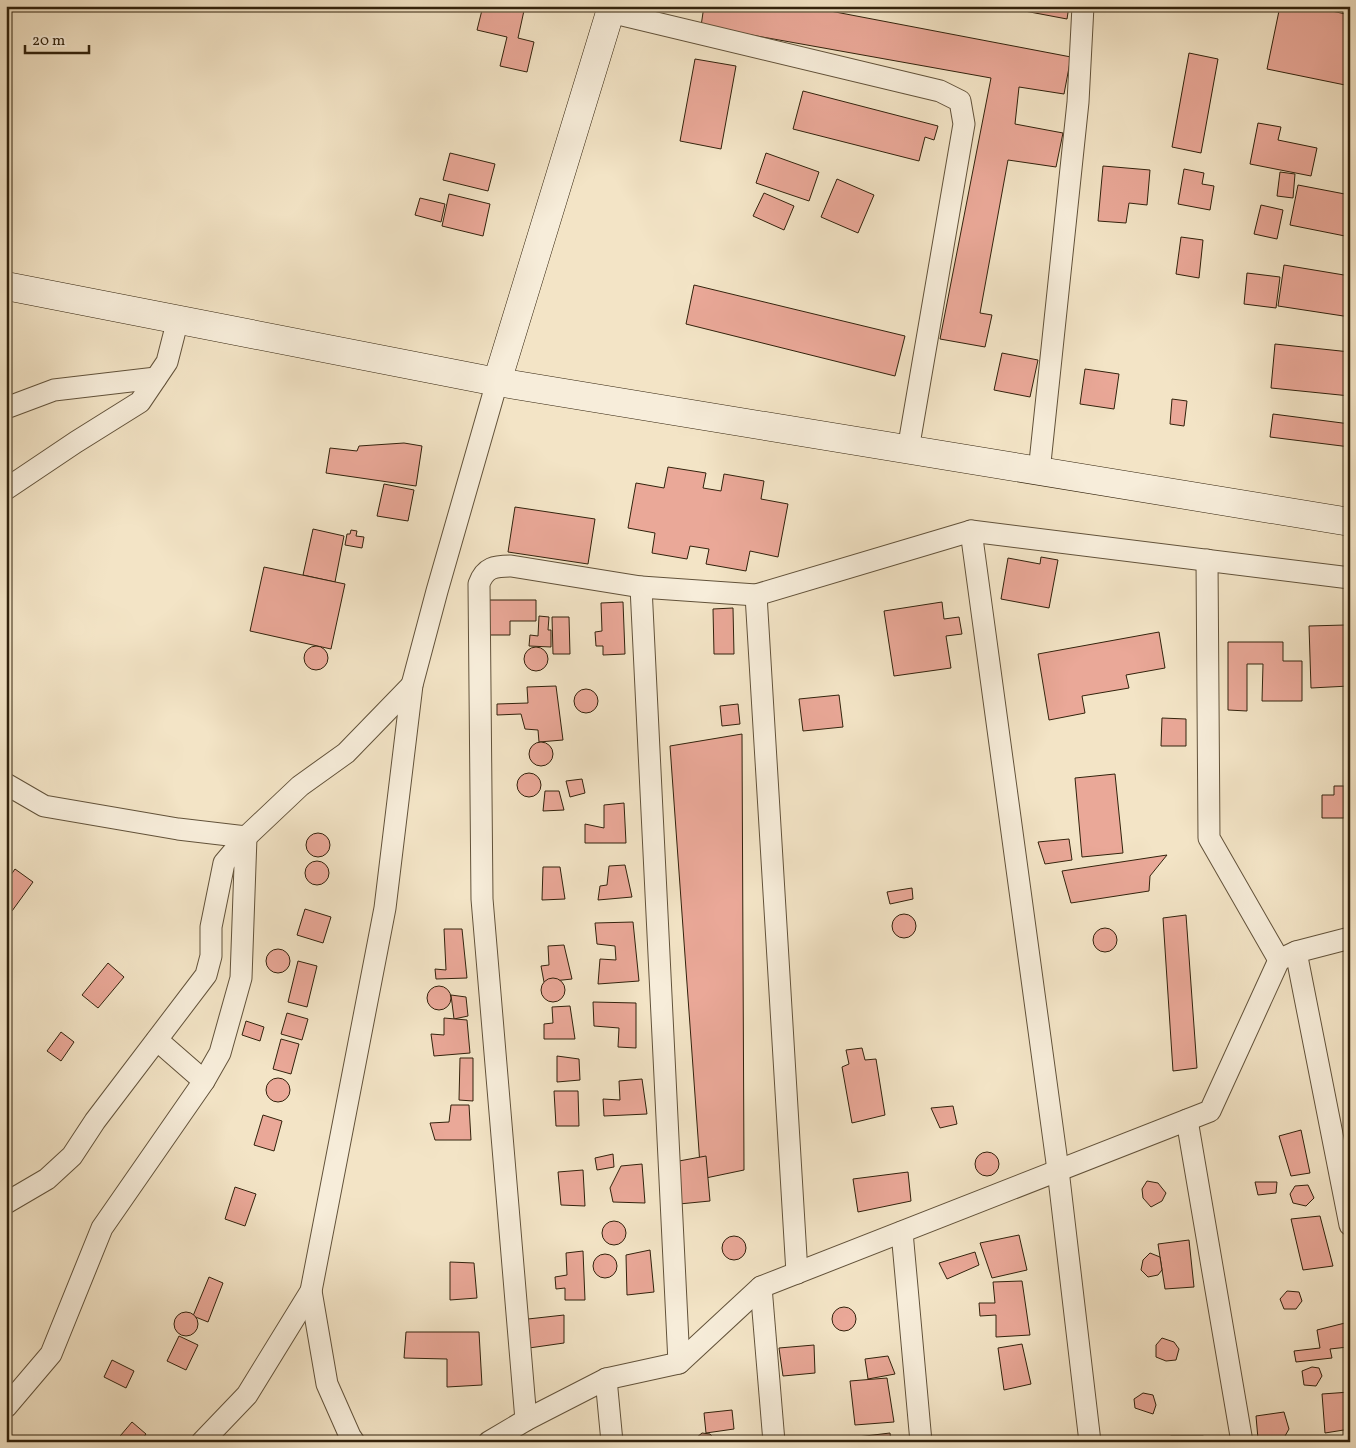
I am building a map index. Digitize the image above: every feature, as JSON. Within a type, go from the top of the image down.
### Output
[{"type":"main road","points":[[497,382],[611,9]]},
{"type":"main road","points":[[6,286],[497,382],[1350,522]]},
{"type":"street","points":[[1039,472],[1078,102],[1083,6]]},
{"type":"street","points":[[611,9],[940,91],[960,101],[964,124],[908,450]]},
{"type":"street","points":[[6,489],[140,402],[167,362],[178,319]]},
{"type":"street","points":[[6,408],[54,390],[156,378]]},
{"type":"street","points":[[202,1442],[247,1395],[311,1291],[385,908],[412,684],[497,382]]},
{"type":"street","points":[[971,531],[1058,1170],[1090,1442]]},
{"type":"street","points":[[526,1420],[482,898],[479,584],[483,574],[490,569],[500,566],[511,566],[641,587],[756,595],[971,531],[1350,578]]},
{"type":"street","points":[[1207,560],[1209,838],[1288,956],[1350,1225]]},
{"type":"street","points":[[641,587],[679,1363]]},
{"type":"street","points":[[756,595],[797,1273]]},
{"type":"street","points":[[6,1202],[47,1179],[72,1156],[95,1121],[206,975],[211,956],[211,927],[224,863],[246,837],[300,786],[346,753],[412,684]]},
{"type":"street","points":[[6,784],[44,806],[246,837]]},
{"type":"street","points":[[6,1407],[51,1354],[102,1228],[204,1081],[220,1053],[241,978],[246,837]]},
{"type":"street","points":[[489,1442],[526,1420],[606,1379],[679,1363],[761,1287],[1210,1111],[1288,956],[1350,938]]},
{"type":"street","points":[[157,1040],[204,1081]]},
{"type":"street","points":[[1187,1120],[1242,1442]]},
{"type":"street","points":[[902,1232],[921,1442]]},
{"type":"street","points":[[761,1287],[774,1442]]},
{"type":"street","points":[[311,1291],[327,1384],[354,1442]]},
{"type":"street","points":[[606,1379],[612,1442]]},
{"type":"building","points":[[483,6],[525,6],[518,38],[534,42],[527,72],[500,66],[507,37],[477,30]]},
{"type":"building","points":[[704,6],[804,6],[1071,57],[1064,94],[1019,87],[1015,124],[1063,133],[1056,167],[1008,160],[980,313],[992,315],[985,347],[940,339],[991,78],[701,26]]},
{"type":"building","points":[[998,6],[1069,6],[1067,19]]},
{"type":"building","points":[[1280,6],[1309,6],[1350,15],[1350,86],[1267,69]]},
{"type":"building","points":[[1189,53],[1218,59],[1201,153],[1172,147]]},
{"type":"building","points":[[695,59],[736,66],[721,149],[680,141]]},
{"type":"building","points":[[803,91],[938,126],[934,140],[925,137],[919,161],[793,129]]},
{"type":"building","points":[[1258,123],[1281,127],[1278,140],[1317,148],[1311,176],[1250,164]]},
{"type":"building","points":[[450,153],[495,164],[488,191],[443,180]]},
{"type":"building","points":[[766,153],[819,172],[809,201],[756,183]]},
{"type":"building","points":[[1103,166],[1150,170],[1147,205],[1129,203],[1126,223],[1098,221]]},
{"type":"building","points":[[1184,169],[1204,173],[1202,184],[1214,186],[1210,210],[1178,204]]},
{"type":"building","points":[[1280,172],[1295,174],[1293,198],[1277,196]]},
{"type":"building","points":[[837,179],[874,195],[858,233],[821,217]]},
{"type":"building","points":[[1298,185],[1350,195],[1350,237],[1290,225]]},
{"type":"building","points":[[764,193],[794,206],[784,230],[753,216]]},
{"type":"building","points":[[449,194],[490,204],[483,236],[442,226]]},
{"type":"building","points":[[420,198],[445,204],[441,222],[415,215]]},
{"type":"building","points":[[1261,205],[1283,210],[1277,239],[1254,234]]},
{"type":"building","points":[[1181,237],[1203,240],[1199,278],[1176,274]]},
{"type":"building","points":[[1284,265],[1350,276],[1350,317],[1278,306]]},
{"type":"building","points":[[1247,273],[1280,277],[1276,308],[1244,304]]},
{"type":"building","points":[[694,285],[905,336],[895,376],[686,324]]},
{"type":"building","points":[[1275,344],[1350,352],[1350,396],[1271,388]]},
{"type":"building","points":[[1002,353],[1038,360],[1030,397],[994,390]]},
{"type":"building","points":[[1085,369],[1119,374],[1114,409],[1080,404]]},
{"type":"building","points":[[1172,399],[1187,401],[1184,426],[1170,424]]},
{"type":"building","points":[[1273,414],[1350,424],[1350,447],[1270,437]]},
{"type":"building","points":[[404,443],[422,446],[416,486],[326,473],[330,448],[357,451],[359,446]]},
{"type":"building","points":[[668,467],[706,473],[703,488],[721,491],[724,474],[764,481],[761,499],[788,504],[778,557],[750,551],[746,571],[706,564],[709,549],[690,546],[687,559],[652,553],[655,533],[628,528],[636,483],[664,488]]},
{"type":"building","points":[[384,484],[414,490],[408,521],[377,516]]},
{"type":"building","points":[[515,507],[595,519],[588,564],[508,552]]},
{"type":"building","points":[[313,529],[344,536],[335,582],[303,575]]},
{"type":"building","points":[[351,530],[357,531],[356,536],[364,537],[362,548],[345,545],[347,534],[350,534]]},
{"type":"building","points":[[1041,557],[1058,560],[1049,608],[1001,599],[1008,558],[1040,564]]},
{"type":"building","points":[[264,567],[345,584],[331,649],[250,631]]},
{"type":"building","points":[[488,600],[536,600],[536,621],[510,621],[510,635],[488,635]]},
{"type":"building","points":[[623,602],[625,654],[603,655],[603,646],[596,646],[595,632],[602,631],[601,603]]},
{"type":"building","points":[[942,602],[944,619],[959,617],[962,634],[946,636],[951,668],[894,676],[884,611]]},
{"type":"building","points":[[733,608],[734,654],[714,654],[713,609]]},
{"type":"building","points":[[539,616],[549,617],[548,630],[551,630],[551,647],[529,646],[530,635],[538,636]]},
{"type":"building","points":[[552,617],[569,617],[570,654],[553,654]]},
{"type":"building","points":[[1345,625],[1346,648],[1350,648],[1350,666],[1348,666],[1349,686],[1311,688],[1309,626]]},
{"type":"building","points":[[1159,632],[1165,668],[1126,675],[1129,688],[1082,696],[1085,713],[1049,720],[1038,654]]},
{"type":"building","points":[[1228,642],[1283,642],[1283,661],[1302,661],[1302,701],[1262,701],[1263,664],[1247,664],[1247,711],[1228,710]]},
{"type":"building","points":[[316,646],[325,649],[328,658],[325,667],[316,670],[307,667],[304,658],[307,649]]},
{"type":"building","points":[[536,647],[545,650],[548,659],[545,668],[536,671],[527,668],[524,659],[527,650]]},
{"type":"building","points":[[556,686],[563,740],[539,742],[538,730],[525,729],[521,714],[497,715],[497,704],[528,703],[527,687]]},
{"type":"building","points":[[586,689],[595,692],[598,701],[595,710],[586,713],[577,710],[574,701],[577,692]]},
{"type":"building","points":[[839,695],[843,727],[803,731],[799,699]]},
{"type":"building","points":[[738,704],[740,724],[722,726],[720,706]]},
{"type":"building","points":[[1162,718],[1186,719],[1186,746],[1161,746]]},
{"type":"building","points":[[742,734],[744,1170],[701,1179],[670,746]]},
{"type":"building","points":[[541,742],[550,745],[553,754],[550,763],[541,766],[532,763],[529,754],[532,745]]},
{"type":"building","points":[[529,773],[538,776],[541,785],[538,794],[529,797],[520,794],[517,785],[520,776]]},
{"type":"building","points":[[1115,774],[1123,853],[1082,857],[1075,778]]},
{"type":"building","points":[[582,779],[585,793],[570,797],[566,781]]},
{"type":"building","points":[[1334,786],[1344,786],[1344,818],[1322,818],[1322,795],[1334,795]]},
{"type":"building","points":[[545,791],[559,791],[564,810],[543,811]]},
{"type":"building","points":[[624,803],[626,843],[585,843],[585,824],[604,828],[604,805]]},
{"type":"building","points":[[318,833],[327,836],[330,845],[327,854],[318,857],[309,854],[306,845],[309,836]]},
{"type":"building","points":[[1069,839],[1072,860],[1045,864],[1038,842]]},
{"type":"building","points":[[1167,855],[1150,876],[1149,891],[1071,903],[1062,871]]},
{"type":"building","points":[[317,861],[326,864],[329,873],[326,882],[317,885],[308,882],[305,873],[308,864]]},
{"type":"building","points":[[625,865],[632,897],[598,900],[600,886],[607,885],[609,866]]},
{"type":"building","points":[[543,867],[560,867],[565,899],[542,900]]},
{"type":"building","points":[[15,869],[33,882],[12,911],[6,906],[6,882]]},
{"type":"building","points":[[912,888],[913,899],[890,904],[887,892]]},
{"type":"building","points":[[305,909],[331,917],[323,943],[297,935]]},
{"type":"building","points":[[904,914],[913,917],[916,926],[913,935],[904,938],[895,935],[892,926],[895,917]]},
{"type":"building","points":[[1186,915],[1197,1068],[1173,1071],[1163,918]]},
{"type":"building","points":[[633,922],[639,981],[598,984],[600,959],[616,960],[615,946],[597,944],[595,923]]},
{"type":"building","points":[[1105,928],[1114,931],[1117,940],[1114,949],[1105,952],[1096,949],[1093,940],[1096,931]]},
{"type":"building","points":[[444,929],[462,929],[467,978],[436,979],[435,969],[446,970]]},
{"type":"building","points":[[564,945],[572,979],[544,982],[541,966],[549,965],[548,946]]},
{"type":"building","points":[[278,949],[287,952],[290,961],[287,970],[278,973],[269,970],[266,961],[269,952]]},
{"type":"building","points":[[298,961],[317,966],[307,1007],[288,1002]]},
{"type":"building","points":[[108,963],[124,977],[98,1008],[82,995]]},
{"type":"building","points":[[553,978],[562,981],[565,990],[562,999],[553,1002],[544,999],[541,990],[544,981]]},
{"type":"building","points":[[439,986],[448,989],[451,998],[448,1007],[439,1010],[430,1007],[427,998],[430,989]]},
{"type":"building","points":[[451,995],[466,997],[468,1016],[454,1019]]},
{"type":"building","points":[[593,1002],[636,1003],[636,1048],[618,1047],[619,1028],[594,1026]]},
{"type":"building","points":[[570,1006],[575,1039],[544,1039],[544,1024],[553,1023],[552,1007]]},
{"type":"building","points":[[287,1013],[308,1019],[302,1040],[281,1034]]},
{"type":"building","points":[[444,1018],[467,1020],[470,1053],[434,1056],[431,1034],[444,1035]]},
{"type":"building","points":[[246,1021],[264,1027],[260,1041],[242,1035]]},
{"type":"building","points":[[61,1032],[74,1042],[61,1061],[47,1051]]},
{"type":"building","points":[[281,1039],[299,1044],[291,1074],[273,1069]]},
{"type":"building","points":[[862,1048],[865,1060],[876,1059],[885,1115],[852,1123],[842,1067],[849,1064],[846,1050]]},
{"type":"building","points":[[557,1056],[579,1059],[580,1080],[557,1082]]},
{"type":"building","points":[[460,1058],[473,1058],[473,1101],[459,1100]]},
{"type":"building","points":[[278,1078],[287,1081],[290,1090],[287,1099],[278,1102],[269,1099],[266,1090],[269,1081]]},
{"type":"building","points":[[642,1079],[647,1114],[604,1116],[603,1099],[620,1100],[619,1081]]},
{"type":"building","points":[[554,1091],[578,1091],[579,1126],[556,1126]]},
{"type":"building","points":[[451,1105],[469,1105],[471,1140],[435,1140],[430,1123],[449,1122]]},
{"type":"building","points":[[953,1106],[957,1124],[940,1128],[931,1108]]},
{"type":"building","points":[[263,1115],[282,1121],[274,1151],[254,1145]]},
{"type":"building","points":[[1301,1130],[1310,1173],[1291,1176],[1279,1136]]},
{"type":"building","points":[[987,1152],[996,1155],[999,1164],[996,1173],[987,1176],[978,1173],[975,1164],[978,1155]]},
{"type":"building","points":[[613,1154],[614,1167],[597,1170],[595,1158]]},
{"type":"building","points":[[706,1156],[710,1201],[679,1204],[679,1161]]},
{"type":"building","points":[[642,1164],[645,1203],[613,1202],[610,1188],[621,1166]]},
{"type":"building","points":[[583,1170],[585,1206],[561,1205],[558,1172]]},
{"type":"building","points":[[908,1172],[911,1201],[858,1212],[853,1179]]},
{"type":"building","points":[[1147,1181],[1158,1183],[1166,1193],[1162,1201],[1151,1207],[1143,1198],[1142,1189]]},
{"type":"building","points":[[1255,1182],[1277,1182],[1276,1193],[1258,1195]]},
{"type":"building","points":[[1308,1185],[1314,1198],[1306,1206],[1293,1203],[1290,1194],[1295,1186]]},
{"type":"building","points":[[235,1187],[256,1194],[245,1226],[225,1219]]},
{"type":"building","points":[[1320,1216],[1333,1266],[1303,1270],[1291,1219]]},
{"type":"building","points":[[614,1221],[623,1224],[626,1233],[623,1242],[614,1245],[605,1242],[602,1233],[605,1224]]},
{"type":"building","points":[[1019,1235],[1027,1270],[992,1278],[980,1243]]},
{"type":"building","points":[[734,1236],[743,1239],[746,1248],[743,1257],[734,1260],[725,1257],[722,1248],[725,1239]]},
{"type":"building","points":[[1189,1240],[1194,1287],[1165,1289],[1158,1244]]},
{"type":"building","points":[[650,1250],[654,1292],[627,1295],[626,1255]]},
{"type":"building","points":[[583,1251],[585,1300],[565,1300],[565,1288],[556,1289],[555,1277],[567,1275],[566,1253]]},
{"type":"building","points":[[975,1252],[979,1265],[947,1279],[939,1263]]},
{"type":"building","points":[[1150,1253],[1160,1257],[1162,1270],[1158,1275],[1148,1277],[1141,1270],[1143,1260]]},
{"type":"building","points":[[605,1254],[614,1257],[617,1266],[614,1275],[605,1278],[596,1275],[593,1266],[596,1257]]},
{"type":"building","points":[[450,1262],[474,1263],[477,1298],[450,1300]]},
{"type":"building","points":[[209,1277],[223,1283],[208,1322],[193,1316]]},
{"type":"building","points":[[1022,1281],[1030,1335],[996,1337],[996,1315],[980,1316],[979,1303],[995,1303],[993,1282]]},
{"type":"building","points":[[1287,1291],[1299,1292],[1302,1301],[1296,1309],[1284,1309],[1280,1299]]},
{"type":"building","points":[[844,1307],[853,1310],[856,1319],[853,1328],[844,1331],[835,1328],[832,1319],[835,1310]]},
{"type":"building","points":[[186,1312],[195,1315],[198,1324],[195,1333],[186,1336],[177,1333],[174,1324],[177,1315]]},
{"type":"building","points":[[564,1315],[564,1343],[529,1348],[528,1319]]},
{"type":"building","points":[[1345,1323],[1348,1347],[1330,1349],[1332,1358],[1296,1362],[1294,1351],[1320,1348],[1317,1330]]},
{"type":"building","points":[[406,1332],[479,1332],[482,1385],[447,1387],[447,1359],[404,1358]]},
{"type":"building","points":[[179,1336],[198,1345],[186,1370],[167,1361]]},
{"type":"building","points":[[1162,1338],[1174,1342],[1179,1349],[1176,1360],[1166,1361],[1156,1357],[1156,1345]]},
{"type":"building","points":[[1022,1344],[1031,1384],[1004,1390],[998,1348]]},
{"type":"building","points":[[814,1345],[815,1373],[783,1376],[779,1348]]},
{"type":"building","points":[[888,1356],[895,1374],[868,1379],[865,1359]]},
{"type":"building","points":[[112,1360],[134,1371],[126,1388],[104,1377]]},
{"type":"building","points":[[1312,1367],[1319,1368],[1322,1376],[1316,1386],[1304,1385],[1302,1371]]},
{"type":"building","points":[[887,1378],[894,1422],[855,1425],[850,1381]]},
{"type":"building","points":[[1350,1392],[1350,1429],[1325,1433],[1322,1394]]},
{"type":"building","points":[[1143,1393],[1153,1395],[1156,1405],[1153,1414],[1135,1408],[1134,1399]]},
{"type":"building","points":[[732,1410],[734,1429],[706,1433],[704,1413]]},
{"type":"building","points":[[1284,1412],[1289,1429],[1284,1442],[1266,1442],[1266,1437],[1258,1439],[1256,1416]]},
{"type":"building","points":[[132,1422],[146,1434],[140,1442],[115,1442]]},
{"type":"building","points":[[702,1433],[710,1434],[717,1442],[693,1442]]},
{"type":"building","points":[[890,1433],[891,1442],[858,1442],[857,1437]]},
{"type":"building","points":[[1171,1436],[1203,1436],[1203,1442],[1171,1442]]}]
